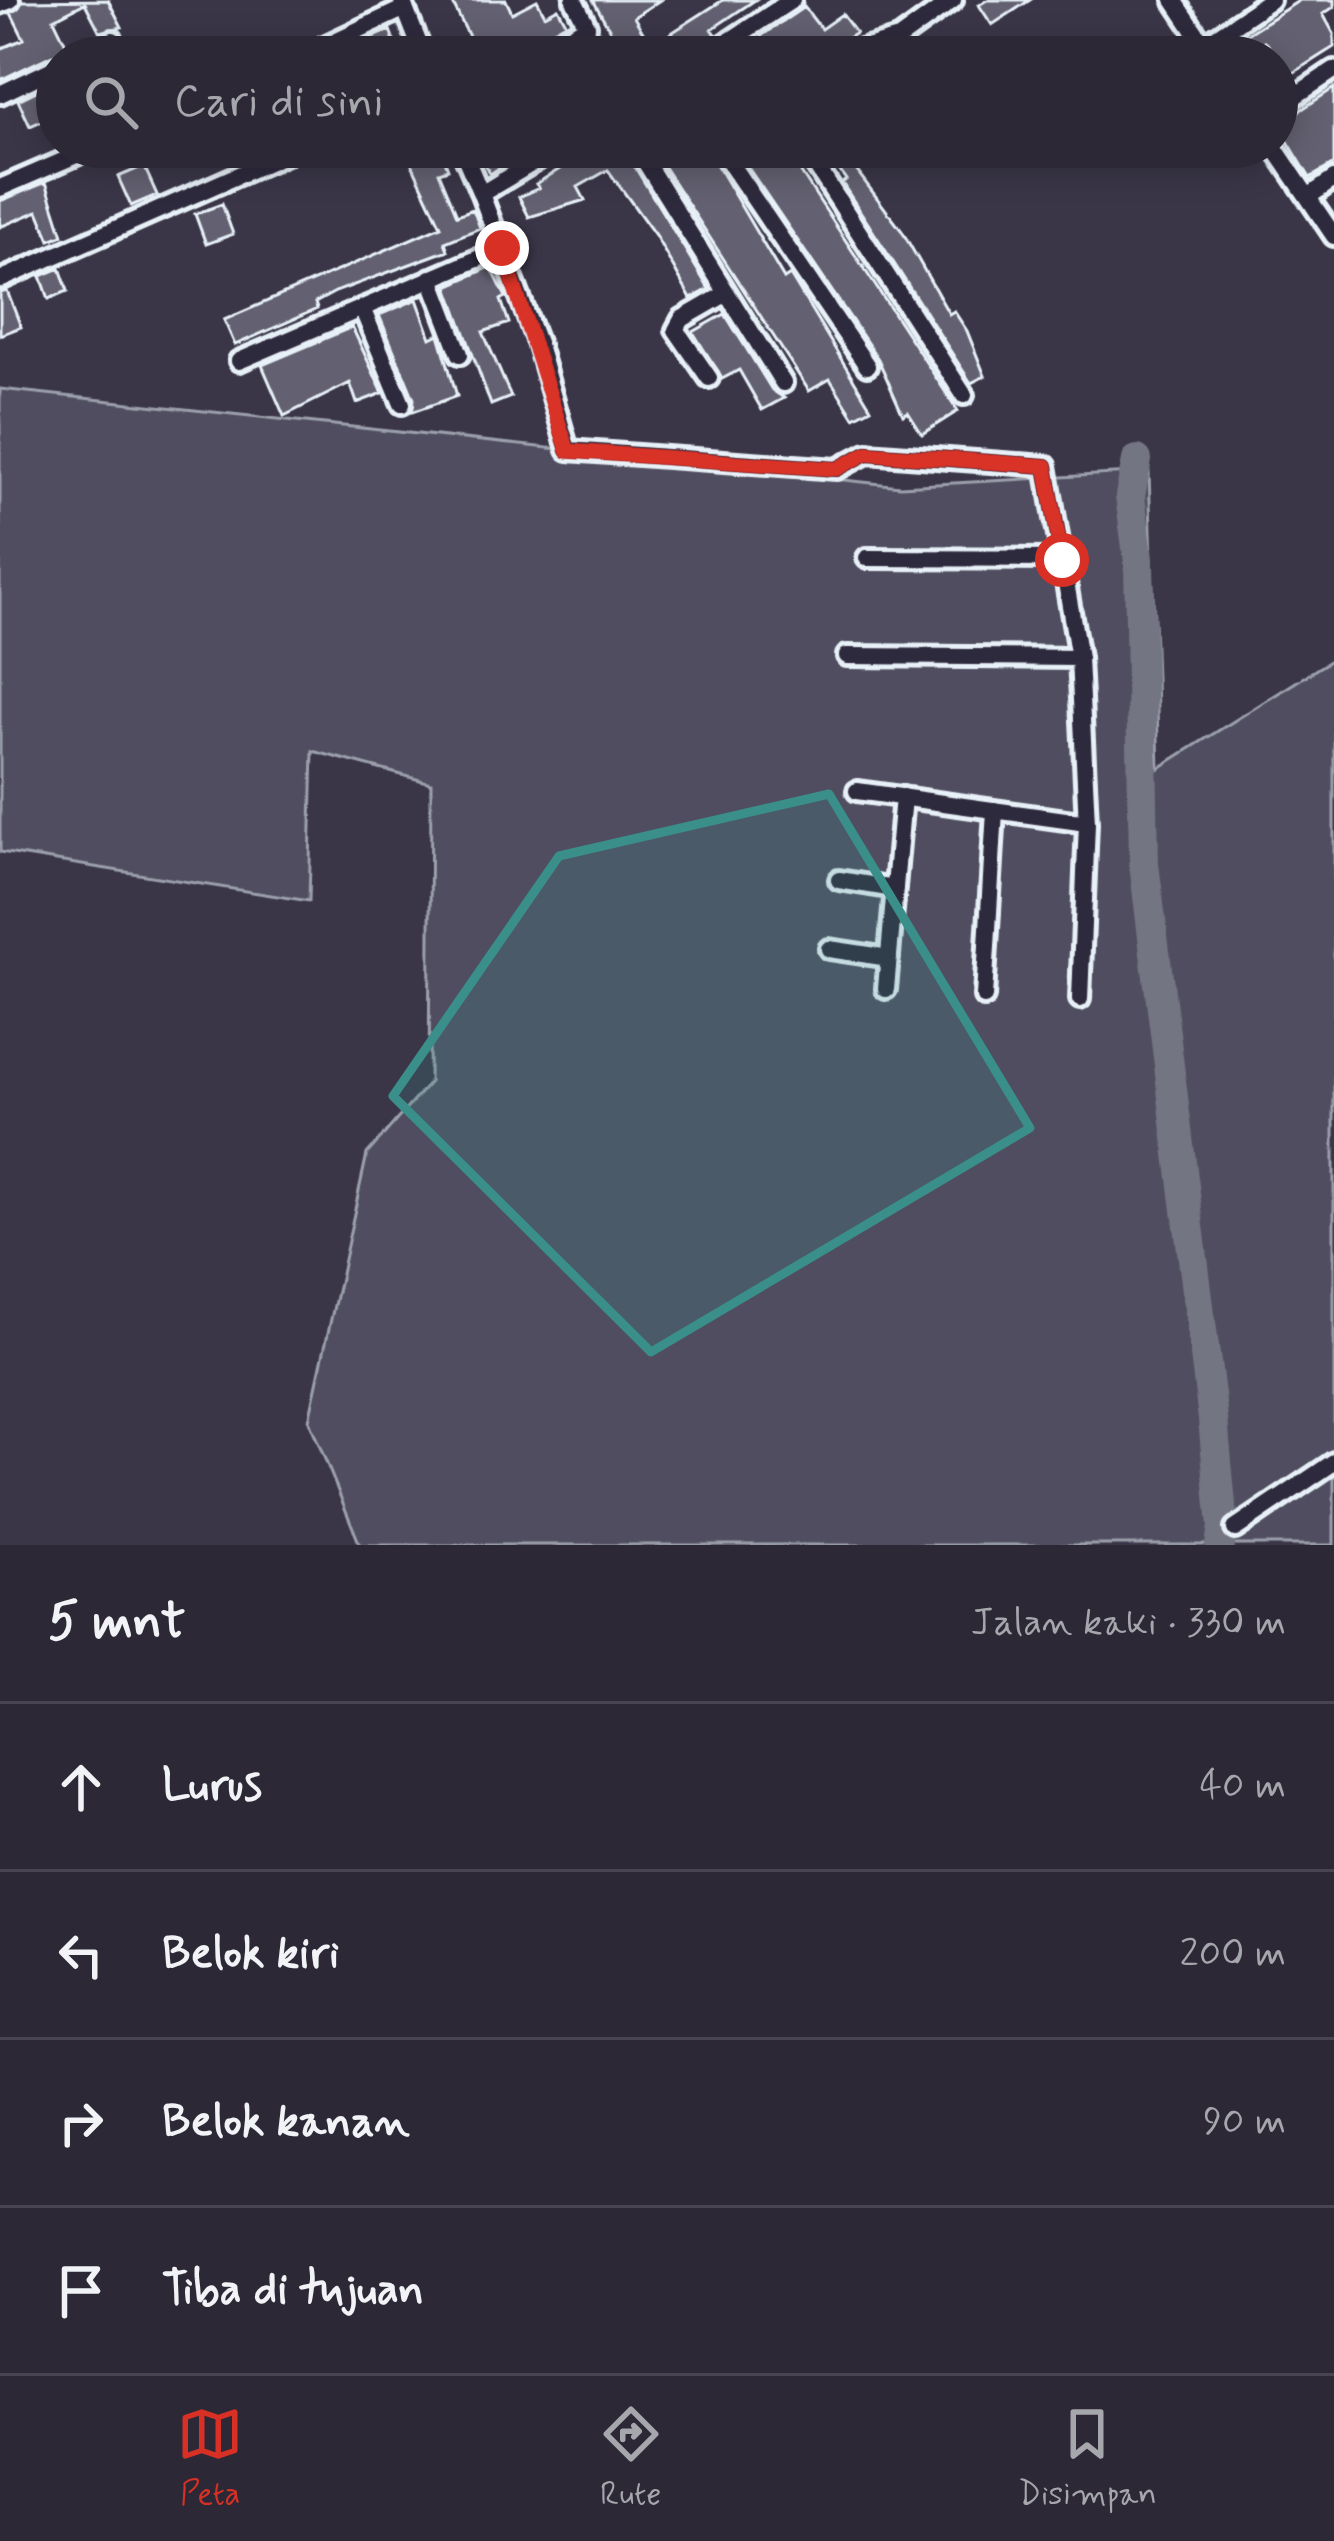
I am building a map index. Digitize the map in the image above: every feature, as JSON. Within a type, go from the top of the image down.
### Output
[{"type":"street","points":[[0,4],[10,0]]},
{"type":"street","points":[[570,36],[587,26],[574,0]]},
{"type":"street","points":[[753,36],[793,0]]},
{"type":"street","points":[[903,36],[953,0]]},
{"type":"street","points":[[1174,0],[1198,36]]},
{"type":"street","points":[[1226,36],[1270,0]]},
{"type":"street","points":[[342,36],[403,4],[416,36]]},
{"type":"street","points":[[1298,94],[1334,70]]},
{"type":"street","points":[[0,94],[36,77]]},
{"type":"street","points":[[0,188],[46,168]]},
{"type":"street","points":[[0,280],[254,168]]},
{"type":"street","points":[[470,168],[502,248],[568,451],[837,469],[867,453],[1046,466],[1079,658],[1088,823],[1080,999]]},
{"type":"street","points":[[481,194],[524,168]]},
{"type":"street","points":[[650,168],[783,382]]},
{"type":"street","points":[[733,168],[867,366]]},
{"type":"street","points":[[818,168],[964,395]]},
{"type":"street","points":[[1288,168],[1334,236]]},
{"type":"street","points":[[1307,197],[1334,179]]},
{"type":"street","points":[[239,361],[502,248]]},
{"type":"street","points":[[431,278],[460,355]]},
{"type":"street","points":[[710,378],[676,330],[682,319],[727,293]]},
{"type":"street","points":[[362,308],[402,404]]},
{"type":"street","points":[[867,558],[1062,560]]},
{"type":"street","points":[[847,656],[1079,658]]},
{"type":"street","points":[[857,791],[1088,823]]},
{"type":"street","points":[[886,988],[903,797]]},
{"type":"street","points":[[985,997],[995,810]]},
{"type":"street","points":[[839,880],[895,889]]},
{"type":"street","points":[[830,949],[889,958]]},
{"type":"street","points":[[1235,1529],[1334,1462]]},
{"type":"highlighted area","points":[[829,794],[1030,1128],[651,1352],[393,1096],[559,856]]},
{"type":"shaded area","points":[[0,389],[900,486],[1149,472],[1159,768],[1334,658],[1334,1545],[360,1545],[309,1420],[367,1154],[429,1083],[431,783],[313,751],[309,901],[0,852]]},
{"type":"building","points":[[108,0],[122,27],[100,32],[85,3],[54,19],[62,36],[36,36],[36,63],[0,80],[0,49],[24,39],[11,13],[23,1]]},
{"type":"building","points":[[451,0],[506,0],[512,13],[537,0],[545,15],[558,8],[566,23],[543,36],[469,36]]},
{"type":"building","points":[[593,0],[660,0],[634,17],[645,36],[613,36]]},
{"type":"building","points":[[723,0],[755,0],[712,29],[716,34],[667,36]]},
{"type":"building","points":[[987,0],[1030,0],[992,25],[979,5]]},
{"type":"building","points":[[1300,0],[1334,0],[1334,7],[1323,14],[1334,34],[1334,47],[1298,70],[1298,36],[1243,36]]},
{"type":"building","points":[[804,7],[821,29],[842,14],[856,33],[851,36],[761,36]]},
{"type":"building","points":[[1334,88],[1334,164],[1310,178],[1298,158],[1298,112]]},
{"type":"building","points":[[36,91],[36,123],[30,126],[18,100]]},
{"type":"building","points":[[145,168],[157,195],[131,206],[118,177]]},
{"type":"building","points":[[414,168],[448,168],[439,172],[457,215],[473,209],[480,228],[445,242],[448,250],[335,292],[315,303],[317,309],[235,345],[224,320],[441,226]]},
{"type":"building","points":[[561,168],[636,168],[709,289],[691,299],[655,235],[608,170],[578,187],[585,200],[529,217],[519,197],[539,188],[536,184]]},
{"type":"building","points":[[665,168],[718,168],[784,279],[790,275],[871,408],[854,417],[830,379],[809,391]]},
{"type":"building","points":[[748,168],[798,168],[958,411],[922,434],[908,412],[903,415],[878,359]]},
{"type":"building","points":[[838,168],[858,168],[902,231],[949,314],[954,311],[967,331],[985,376],[971,383],[842,183],[846,180]]},
{"type":"building","points":[[46,182],[63,235],[50,240],[38,211],[0,227],[0,201]]},
{"type":"building","points":[[222,204],[233,234],[206,244],[195,214]]},
{"type":"building","points":[[491,267],[506,297],[501,300],[509,323],[483,332],[511,397],[491,405],[448,286]]},
{"type":"building","points":[[60,268],[68,291],[49,299],[41,276]]},
{"type":"building","points":[[7,291],[21,327],[0,335],[0,293]]},
{"type":"building","points":[[417,299],[431,338],[439,334],[457,396],[412,412],[414,399],[379,315]]},
{"type":"building","points":[[725,314],[772,390],[784,398],[762,410],[739,370],[722,379],[693,332]]},
{"type":"building","points":[[352,327],[383,393],[357,403],[350,383],[284,416],[262,365]]},
{"type":"waterway","points":[[1137,460],[1130,496],[1139,562],[1144,864],[1213,1419],[1223,1527],[1220,1545]]},
{"type":"route","points":[[502,248],[538,345],[568,451],[837,469],[867,453],[1046,466],[1062,560]]}]
